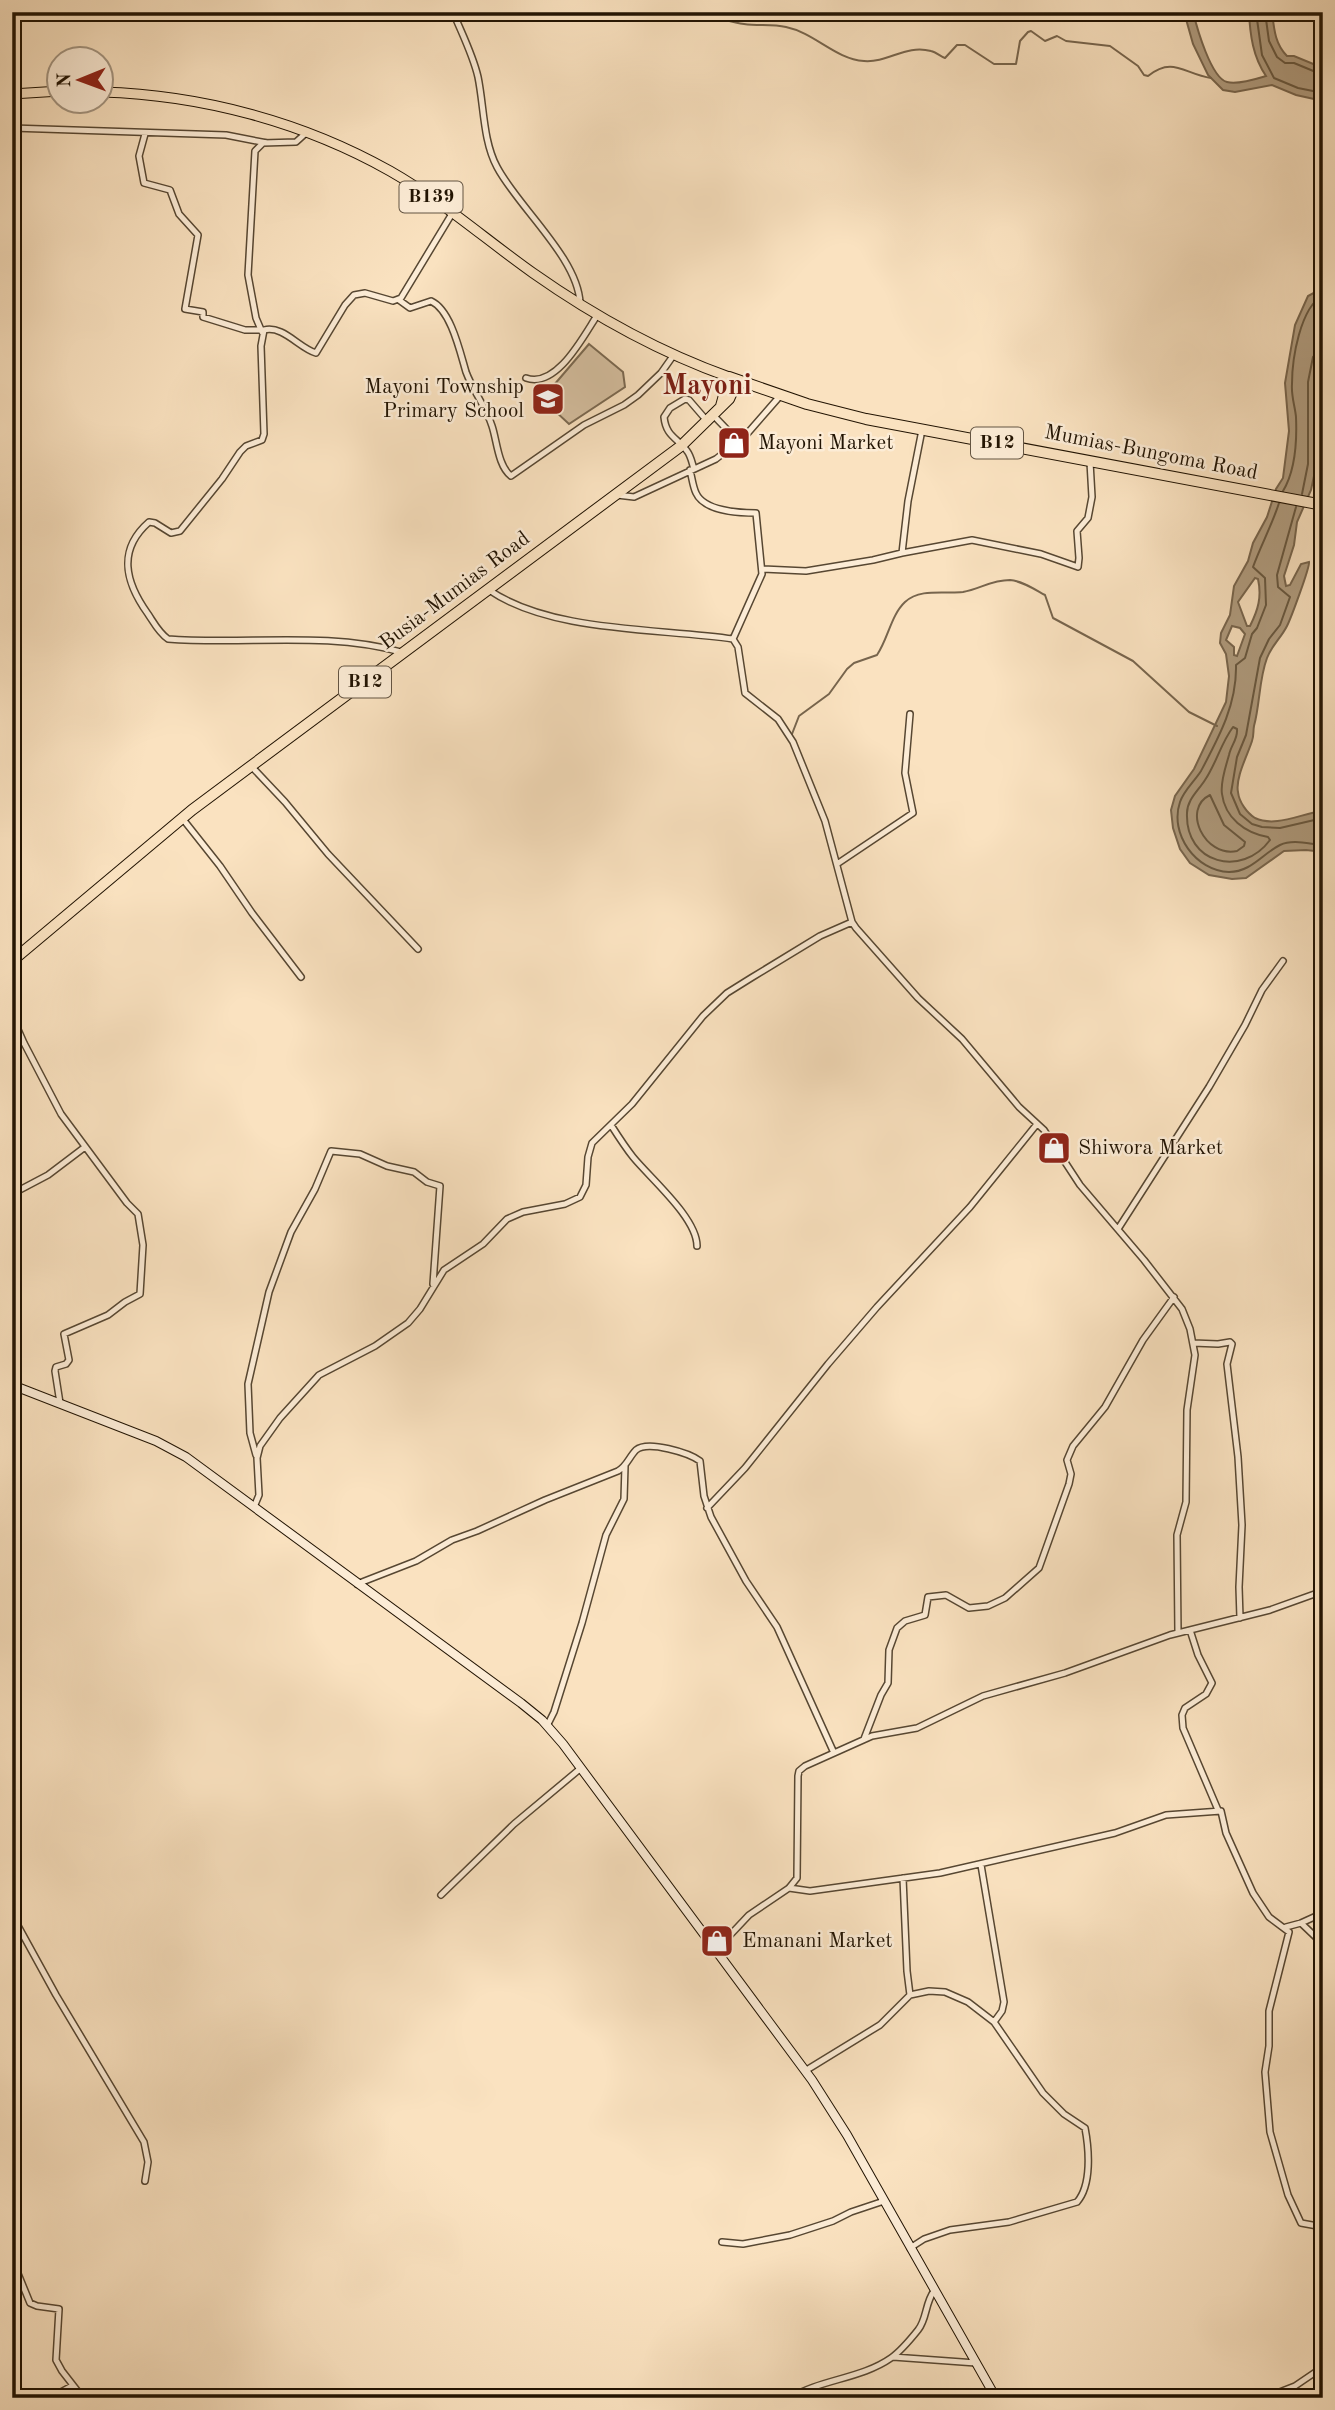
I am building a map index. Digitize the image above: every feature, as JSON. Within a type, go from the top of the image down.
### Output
[{"type":"highway","name":"Busia-Mumias Road","points":[[732,396],[733,379]]},
{"type":"highway","name":"Busia-Mumias Road","points":[[721,407],[733,379]]},
{"type":"highway","name":"Mumias-Bungoma Road","points":[[733,379],[780,396],[835,411],[1319,504]]},
{"type":"highway","name":"Busia-Mumias Road","points":[[12,961],[182,818],[681,446],[732,396],[756,388]]},
{"type":"main road","points":[[12,94],[46,92]]},
{"type":"main road","name":"B139","points":[[116,93],[207,103],[306,132],[391,172],[453,212],[536,275],[598,314],[673,356],[733,379]]},
{"type":"street","points":[[453,12],[469,48],[477,75],[492,157],[504,179],[566,264],[577,285],[580,303]]},
{"type":"street","points":[[12,128],[226,135],[267,143],[293,143],[301,139],[306,132]]},
{"type":"street","points":[[145,134],[139,156],[144,183],[172,192],[179,214],[198,234],[185,309],[203,312],[203,317],[245,330],[277,330],[316,353],[345,304],[354,295],[365,293],[388,300],[399,300],[410,309],[426,301],[433,301],[443,310],[463,356],[466,372],[491,424],[504,468],[511,476],[584,425],[629,402],[654,381],[673,356]]},
{"type":"street","points":[[267,143],[257,148],[254,156],[248,268],[253,305],[261,331],[262,440],[246,446],[240,452],[222,480],[179,533],[171,533],[152,522],[142,530],[127,555],[130,579],[136,597],[159,630],[170,640],[333,641],[371,644],[405,653]]},
{"type":"street","points":[[399,300],[453,212]]},
{"type":"street","points":[[526,378],[538,378],[559,369],[598,314]]},
{"type":"street","points":[[617,495],[634,497],[716,459],[739,442],[780,396]]},
{"type":"street","points":[[733,639],[761,581],[763,569],[755,513],[728,513],[700,498],[696,492],[688,452],[671,436],[664,417],[670,408],[688,399],[739,442]]},
{"type":"street","points":[[902,553],[908,501],[922,429]]},
{"type":"street","points":[[763,569],[806,571],[972,540],[1041,554],[1078,566],[1077,531],[1087,521],[1092,497],[1091,461]]},
{"type":"street","points":[[489,590],[514,604],[582,622],[612,628],[733,639]]},
{"type":"street","points":[[733,639],[738,647],[745,693],[772,713],[788,732],[822,814],[852,922],[895,974],[952,1028],[1010,1098],[1048,1135],[1080,1185],[1174,1297],[1186,1318],[1193,1343],[1194,1371],[1186,1422],[1187,1488],[1177,1535],[1178,1633]]},
{"type":"street","points":[[837,864],[913,813],[905,773],[910,714]]},
{"type":"street","points":[[251,766],[328,854],[418,949]]},
{"type":"street","points":[[182,818],[301,977]]},
{"type":"street","points":[[257,1458],[260,1446],[270,1430],[319,1375],[375,1346],[408,1323],[447,1266],[480,1246],[512,1216],[565,1204],[580,1197],[586,1185],[590,1146],[632,1104],[692,1028],[727,993],[820,936],[852,922]]},
{"type":"street","points":[[1118,1228],[1209,1087],[1262,990],[1283,961]]},
{"type":"street","points":[[12,1016],[56,1104],[85,1147],[138,1214],[143,1245],[142,1287],[139,1296],[125,1302],[108,1315],[64,1334],[69,1360],[56,1367],[55,1371],[60,1404]]},
{"type":"street","points":[[707,1508],[745,1468],[877,1307],[970,1207],[1037,1124]]},
{"type":"street","points":[[611,1125],[632,1157],[685,1217],[696,1235],[697,1246]]},
{"type":"street","points":[[12,1194],[48,1175],[85,1147]]},
{"type":"street","points":[[254,1507],[259,1495],[257,1458],[250,1433],[248,1388],[269,1292],[291,1232],[315,1189],[331,1151],[360,1154],[387,1166],[414,1172],[427,1182],[440,1186],[433,1285]]},
{"type":"street","points":[[864,1738],[888,1681],[888,1653],[894,1634],[902,1623],[925,1615],[928,1596],[946,1595],[968,1608],[988,1606],[1005,1598],[1038,1570],[1069,1485],[1069,1452],[1105,1407],[1143,1340],[1174,1297]]},
{"type":"street","points":[[1193,1343],[1232,1344],[1227,1364],[1238,1457],[1242,1525],[1240,1618]]},
{"type":"street","points":[[12,1385],[172,1449],[521,1703],[547,1726],[805,2071],[847,2135],[996,2398]]},
{"type":"street","points":[[357,1584],[409,1564],[452,1540],[513,1517],[625,1466],[636,1450],[649,1446],[697,1458],[700,1462],[707,1508],[747,1581],[777,1627],[834,1752]]},
{"type":"street","points":[[547,1726],[554,1712],[582,1623],[606,1535],[623,1502],[625,1466]]},
{"type":"street","points":[[716,1950],[749,1915],[789,1888],[797,1878],[799,1771],[805,1766],[864,1738],[912,1730],[983,1696],[1065,1673],[1178,1633],[1240,1618],[1323,1591]]},
{"type":"street","points":[[1190,1630],[1198,1655],[1212,1681],[1206,1694],[1183,1710],[1182,1724],[1218,1810],[1223,1814],[1226,1833],[1253,1893],[1269,1917],[1286,1927],[1289,1934],[1268,2019],[1269,2046],[1265,2072],[1268,2123],[1287,2192],[1300,2222],[1303,2225],[1323,2227]]},
{"type":"street","points":[[441,1895],[514,1824],[581,1768]]},
{"type":"street","points":[[789,1888],[810,1891],[981,1865],[1115,1833],[1161,1816],[1218,1810]]},
{"type":"street","points":[[981,1865],[1004,2003],[994,2022]]},
{"type":"street","points":[[903,1878],[910,1995]]},
{"type":"street","points":[[1286,1927],[1323,1913]]},
{"type":"street","points":[[12,1915],[56,1996],[144,2142],[148,2162],[145,2181]]},
{"type":"street","points":[[1301,1923],[1323,1944]]},
{"type":"street","points":[[805,2071],[880,2025],[910,1995],[929,1991],[950,1994],[968,2002],[994,2022],[1043,2093],[1085,2128],[1086,2171],[1083,2193],[1079,2200],[1068,2206],[1009,2222],[950,2230],[924,2239],[910,2248]]},
{"type":"street","points":[[722,2242],[743,2244],[790,2235],[884,2201]]},
{"type":"street","points":[[12,2259],[31,2304],[59,2309],[56,2357],[72,2386],[83,2398]]},
{"type":"street","points":[[790,2398],[893,2357],[921,2325],[928,2299],[934,2291]]},
{"type":"street","points":[[893,2357],[976,2364]]},
{"type":"street","points":[[1264,2398],[1295,2386],[1323,2367]]},
{"type":"street","points":[[50,2398],[72,2386]]},
{"type":"shaded area","points":[[589,344],[623,372],[625,387],[569,424],[542,399]]},
{"type":"water","points":[[1184,12],[1193,12],[1206,52],[1216,72],[1227,82],[1236,83],[1266,76],[1253,46],[1249,12],[1272,12],[1274,30],[1287,56],[1294,56],[1323,68],[1323,101],[1296,95],[1272,85],[1235,92],[1223,90],[1208,75],[1193,44]]},
{"type":"water","points":[[1323,288],[1323,350],[1315,384],[1314,476],[1297,522],[1294,545],[1284,576],[1286,586],[1290,585],[1301,564],[1309,562],[1309,566],[1285,630],[1269,653],[1264,666],[1253,739],[1238,786],[1244,807],[1255,818],[1263,821],[1280,821],[1323,811],[1323,852],[1284,851],[1246,878],[1232,879],[1209,875],[1190,863],[1180,849],[1171,810],[1175,796],[1194,769],[1226,702],[1229,676],[1226,654],[1220,643],[1221,633],[1230,615],[1234,586],[1248,561],[1253,543],[1283,478],[1289,431],[1285,383],[1295,325],[1308,296]],"holes":[[[1255,578],[1258,579],[1259,603],[1250,626],[1247,626],[1238,602]],[[1232,626],[1240,628],[1245,634],[1237,656],[1234,655],[1234,647],[1226,640]]]},
{"type":"waterway","points":[[543,12],[563,18],[602,21],[703,15],[744,24],[781,26],[796,30],[844,56],[864,61],[913,50],[933,52],[945,58],[957,45],[965,45],[994,64],[1016,64],[1020,41],[1031,31],[1045,41],[1057,36],[1066,41],[1110,46],[1138,66],[1144,75],[1172,67],[1211,78]]},
{"type":"waterway","points":[[792,734],[799,716],[829,694],[847,669],[854,663],[877,655],[896,614],[905,602],[925,593],[963,592],[997,581],[1010,580],[1045,595],[1053,618],[1133,661],[1189,712],[1217,726]]},
{"type":"place","name":"Mayoni Township Primary School","points":[[548,399]]},
{"type":"place","name":"Mayoni Market","points":[[734,443]]},
{"type":"place","name":"Shiwora Market","points":[[1054,1148]]},
{"type":"place","name":"Emanani Market","points":[[717,1941]]},
{"type":"district","name":"Mayoni","points":[[707,387]]}]
